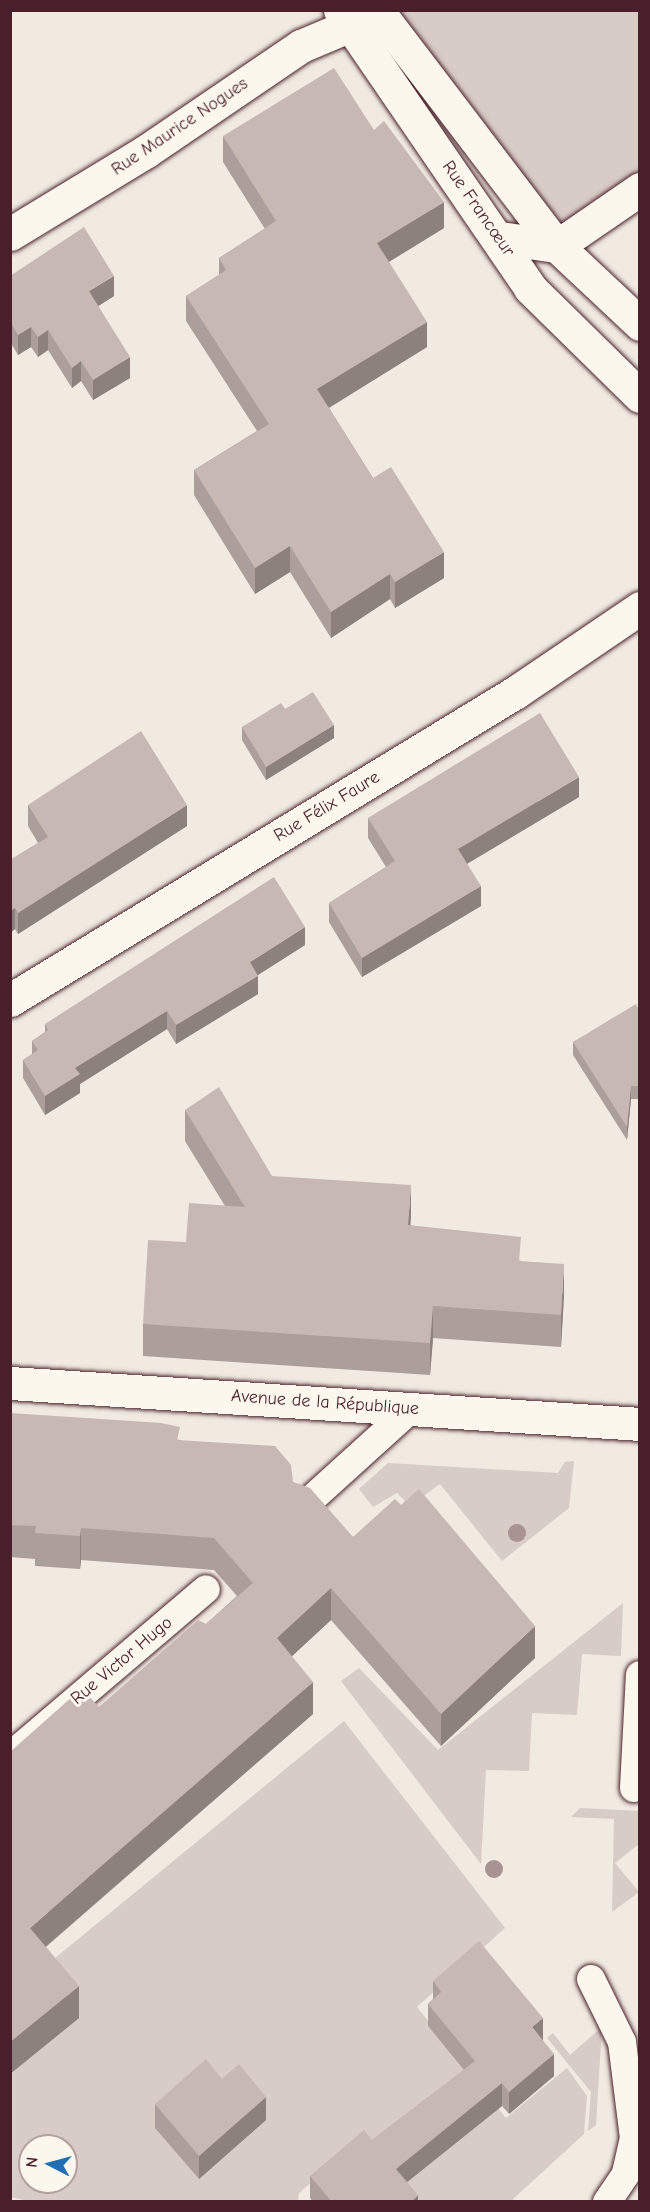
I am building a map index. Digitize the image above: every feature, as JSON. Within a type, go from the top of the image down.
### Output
[{"type":"street","name":"Rue Maurice Nogues","points":[[10,234],[145,152],[300,46],[356,15]]},
{"type":"street","name":"Rue Francœur","points":[[356,15],[530,288],[638,396]]},
{"type":"street","name":"Rue Francœur","points":[[356,15],[557,246],[639,324]]},
{"type":"street","points":[[500,238],[557,246],[639,189]]},
{"type":"street","name":"Rue Félix Faure","points":[[10,1000],[516,692],[639,608]]},
{"type":"street","name":"Avenue de la République","points":[[10,1383],[639,1424]]},
{"type":"lane","points":[[306,1504],[412,1408]]},
{"type":"lane","name":"Rue Victor Hugo","points":[[10,1756],[206,1589]]},
{"type":"lane","points":[[634,1788],[639,1675]]},
{"type":"lane","points":[[591,1979],[622,2042],[634,2138],[626,2174],[607,2202]]},
{"type":"shaded area","points":[[377,11],[639,11],[639,189],[557,246]]},
{"type":"shaded area","points":[[574,1461],[569,1508],[502,1561],[440,1484],[410,1506],[397,1493],[373,1507],[359,1489],[388,1463],[558,1473],[565,1462]]},
{"type":"shaded area","points":[[623,1603],[621,1656],[582,1654],[577,1715],[532,1713],[529,1771],[486,1770],[481,1864],[341,1681],[359,1668],[438,1750]]},
{"type":"shaded area","points":[[344,1721],[505,1928],[417,2007],[506,2118],[567,2068],[587,2096],[584,2134],[511,2201],[414,2201],[360,2141],[299,2193],[298,2201],[28,2201],[11,2197],[10,1995]]},
{"type":"shaded area","points":[[580,1808],[639,1811],[639,1844],[615,1863],[639,1892],[612,1912],[614,1819],[571,1817]]},
{"type":"shaded area","points":[[602,2027],[596,2125],[588,2131],[591,2092],[547,2038],[553,2033],[570,2055]]},
{"type":"building","points":[[334,68],[374,130],[384,121],[444,202],[377,243],[427,322],[317,389],[373,478],[391,467],[444,552],[395,582],[390,574],[331,612],[290,546],[255,568],[194,470],[269,424],[186,296],[226,270],[219,258],[276,221],[223,136]]},
{"type":"building","points":[[84,227],[114,276],[89,291],[130,357],[93,380],[81,361],[72,368],[48,330],[38,337],[31,327],[18,335],[12,325],[10,326],[10,276]]},
{"type":"building","points":[[313,692],[334,725],[266,767],[242,727],[281,703],[285,709]]},
{"type":"building","points":[[540,713],[579,777],[458,849],[481,886],[362,958],[329,903],[395,861],[368,818]]},
{"type":"building","points":[[141,731],[187,805],[18,913],[15,908],[10,911],[10,860],[48,837],[28,805]]},
{"type":"building","points":[[274,877],[305,927],[250,962],[258,976],[176,1025],[167,1011],[75,1068],[80,1074],[45,1096],[23,1060],[38,1050],[32,1041],[48,1030],[45,1024]]},
{"type":"building","points":[[636,1004],[639,1010],[639,1086],[631,1086],[627,1127],[573,1042]]},
{"type":"building","points":[[219,1087],[272,1176],[411,1185],[408,1225],[521,1237],[519,1261],[564,1264],[561,1315],[433,1306],[430,1343],[143,1324],[148,1240],[186,1242],[189,1203],[245,1207],[185,1110]]},
{"type":"building","points":[[10,1413],[161,1423],[180,1427],[177,1440],[275,1446],[291,1465],[293,1482],[310,1488],[353,1537],[395,1499],[401,1505],[419,1489],[535,1626],[441,1714],[331,1588],[277,1638],[313,1682],[30,1928],[79,1986],[10,2042],[10,1752],[82,1688],[99,1707],[198,1620],[206,1624],[253,1583],[214,1538],[81,1528],[80,1536],[35,1533],[36,1526],[10,1525]]},
{"type":"building","points":[[479,1941],[543,2018],[532,2027],[554,2054],[509,2092],[502,2083],[396,2169],[418,2195],[411,2202],[332,2202],[310,2176],[364,2130],[372,2140],[475,2061],[428,2004],[441,1992],[433,1981]]},
{"type":"building","points":[[206,2059],[222,2079],[239,2064],[266,2097],[199,2156],[155,2104]]}]
